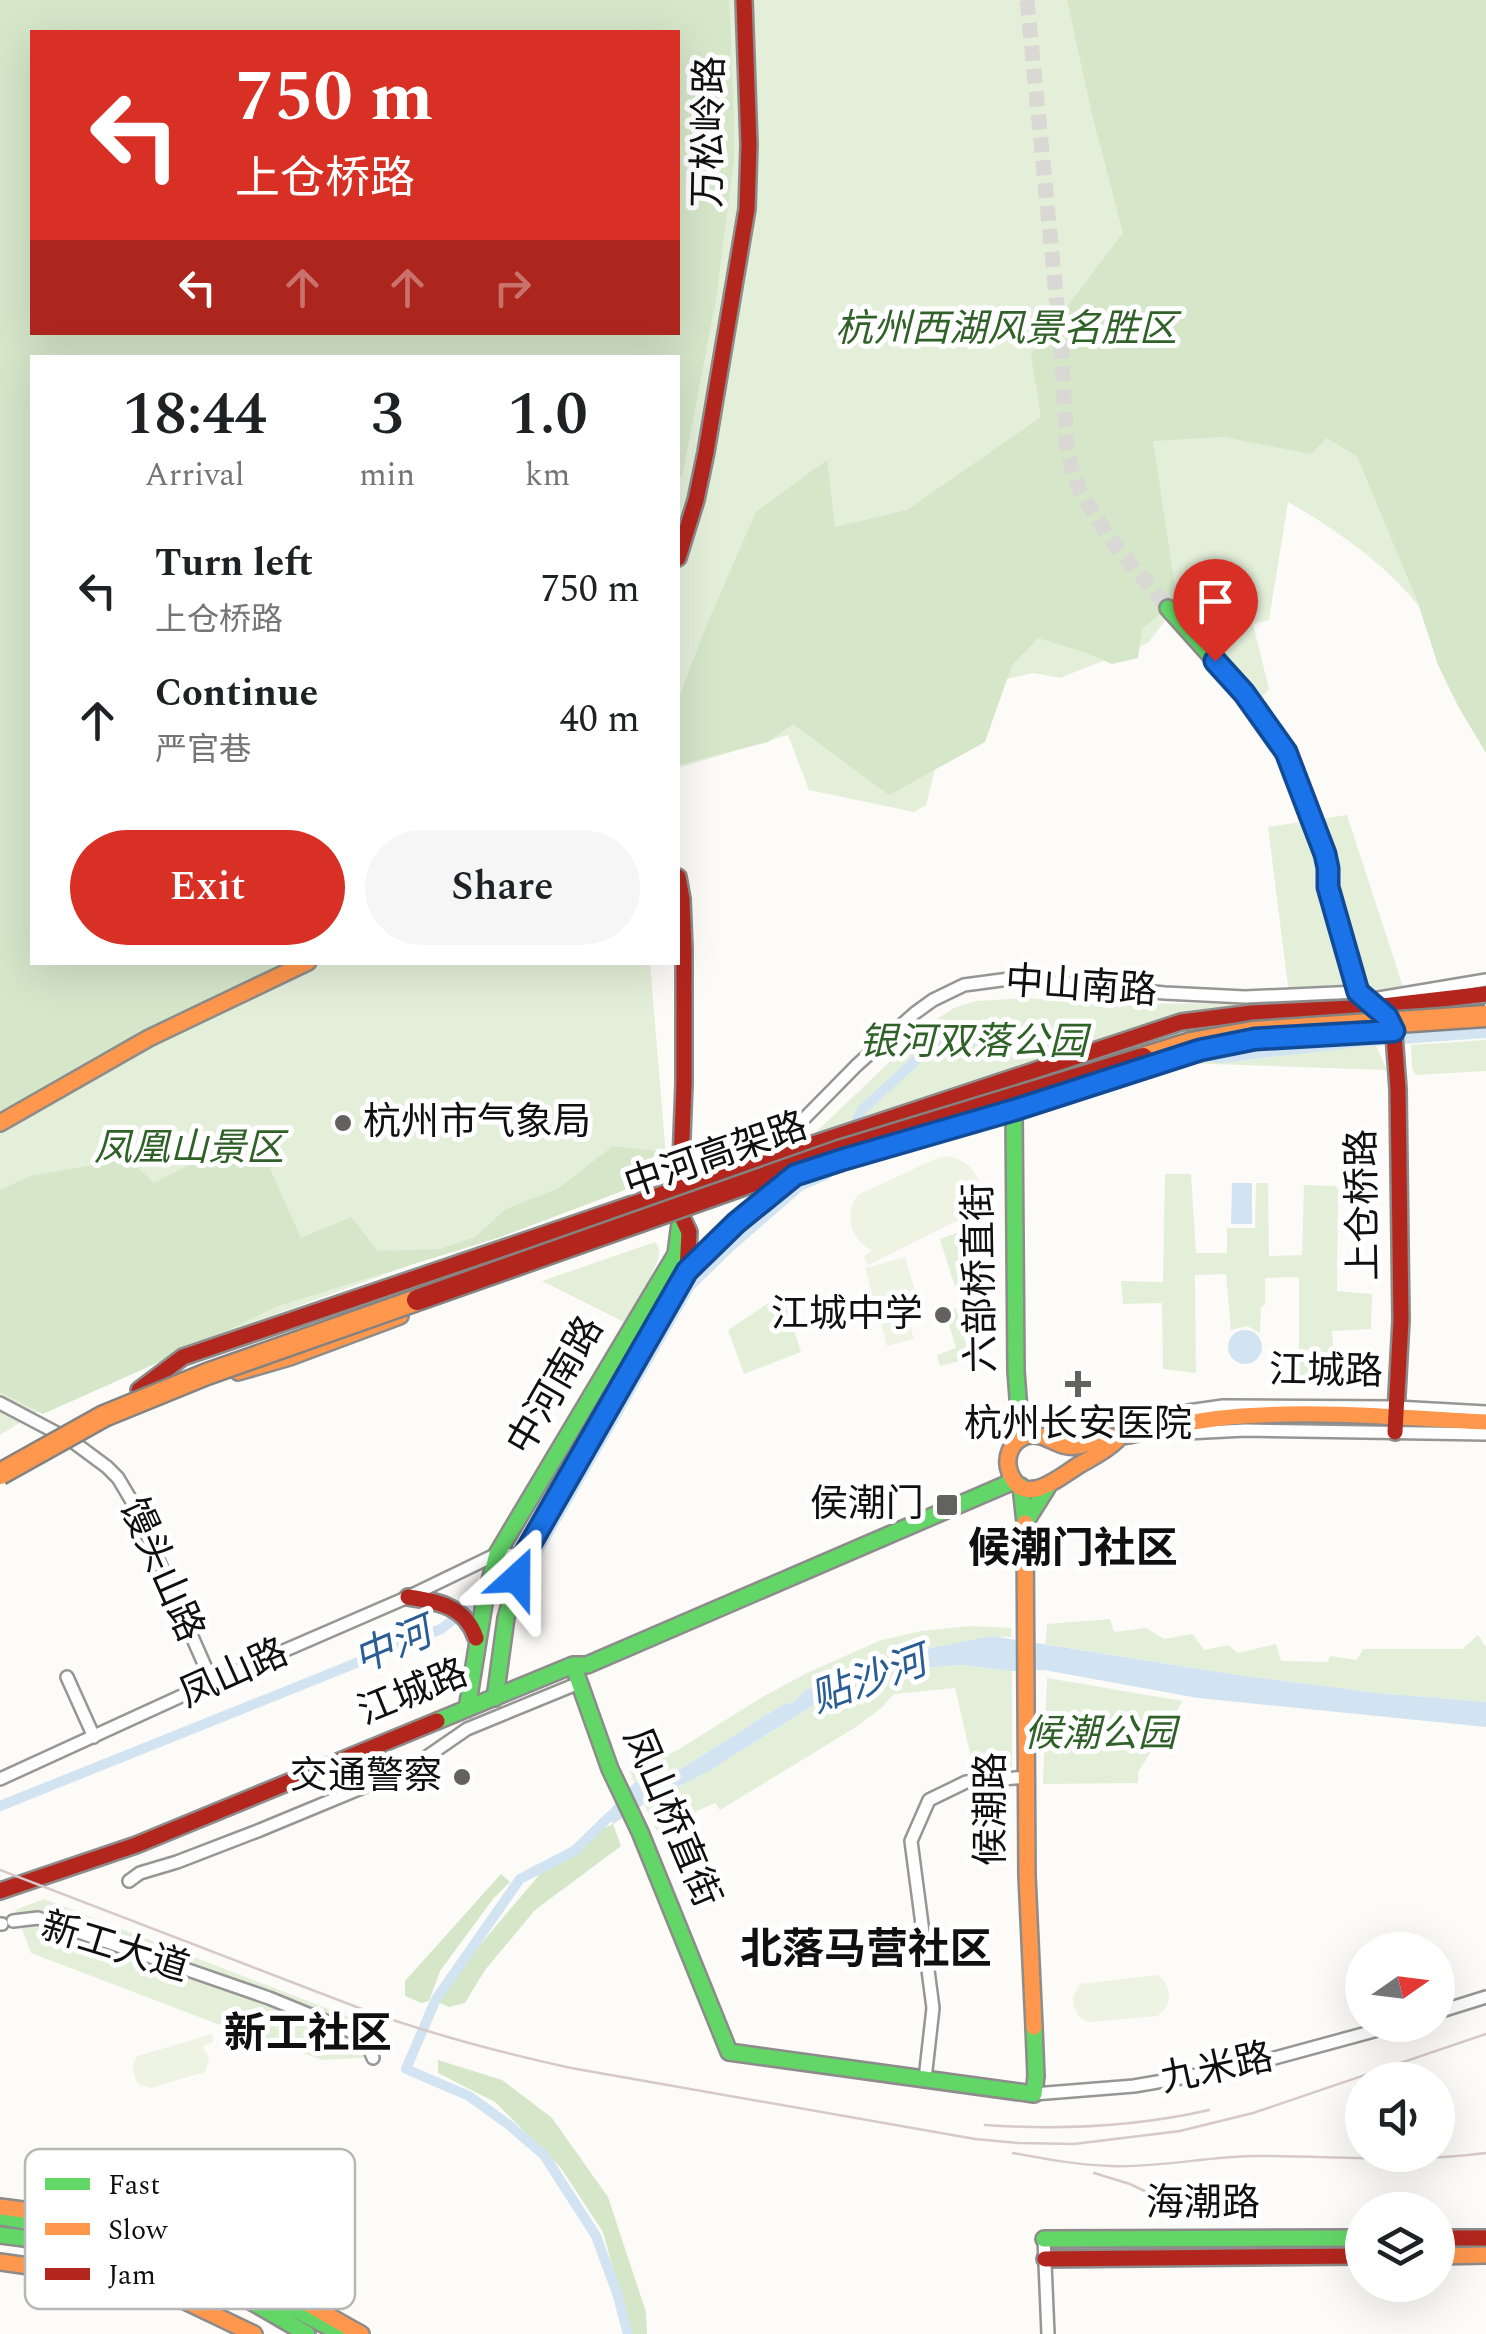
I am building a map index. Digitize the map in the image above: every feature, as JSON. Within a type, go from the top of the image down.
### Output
[{"type":"main road","name":"万松岭路","points":[[680,552],[706,452],[747,209],[750,144],[744,0]]},
{"type":"main road","points":[[1168,608],[1244,693],[1286,752],[1325,854],[1328,887],[1366,999],[1387,1017],[1395,1038]]},
{"type":"main road","points":[[680,899],[684,1084],[680,1188],[681,1215],[689,1232],[687,1271]]},
{"type":"main road","points":[[0,1123],[149,1038],[302,965]]},
{"type":"main road","points":[[139,1390],[182,1357],[1181,1022],[1366,999],[1486,994]]},
{"type":"main road","name":"中河高架路","points":[[0,1459],[100,1407],[192,1368],[971,1099],[1184,1031],[1253,1021],[1486,1005]]},
{"type":"main road","name":"中河高架路","points":[[0,1474],[104,1416],[225,1367],[839,1150],[1192,1044],[1253,1032],[1486,1016]]},
{"type":"main road","name":"中河南路","points":[[473,1604],[497,1554],[676,1254],[681,1215],[834,1162],[1014,1114],[1198,1050],[1255,1039],[1395,1038],[1486,1024]]},
{"type":"main road","name":"上仓桥路","points":[[1395,1038],[1401,1320],[1396,1419]]},
{"type":"main road","name":"六部桥直街","points":[[1014,1114],[1016,1371],[1021,1438]]},
{"type":"main road","name":"中河南路","points":[[495,1698],[506,1618],[521,1565],[687,1271],[736,1223],[795,1175]]},
{"type":"main road","points":[[174,1388],[290,1357],[681,1215]]},
{"type":"main road","name":"江城路","points":[[1021,1438],[1039,1434],[1069,1447],[1104,1438],[1117,1440],[1170,1425],[1230,1417],[1305,1415],[1486,1422]]},
{"type":"main road","points":[[1018,1484],[1007,1462],[1014,1444],[1021,1438]]},
{"type":"main road","name":"江城路","points":[[0,1891],[136,1845],[495,1698],[576,1674],[587,1666],[1018,1484],[1030,1490],[1052,1484],[1107,1451],[1117,1440]]},
{"type":"main road","points":[[1025,1523],[1063,1466],[1056,1443]]},
{"type":"main road","name":"候潮路","points":[[1018,1484],[1025,1523],[1027,1876],[1034,2094]]},
{"type":"main road","points":[[408,1597],[473,1604],[478,1646],[467,1709]]},
{"type":"main road","name":"凤山桥直街","points":[[576,1674],[620,1790],[730,2052],[925,2079]]},
{"type":"main road","points":[[925,2079],[1034,2094]]},
{"type":"main road","points":[[0,2207],[25,2211]]},
{"type":"main road","points":[[0,2217],[25,2221]]},
{"type":"main road","points":[[0,2238],[25,2244]]},
{"type":"main road","points":[[0,2238],[25,2241]]},
{"type":"main road","points":[[1455,2238],[1486,2238]]},
{"type":"main road","name":"海潮路","points":[[1045,2249],[1345,2239]]},
{"type":"main road","name":"海潮路","points":[[1045,2249],[1345,2256]]},
{"type":"main road","points":[[1455,2256],[1486,2255]]},
{"type":"main road","points":[[0,2262],[25,2266]]},
{"type":"main road","points":[[190,2309],[220,2326],[254,2334]]},
{"type":"main road","points":[[244,2309],[292,2334]]},
{"type":"main road","points":[[262,2309],[307,2334]]},
{"type":"main road","points":[[294,2309],[342,2334]]},
{"type":"main road","points":[[313,2309],[361,2334]]},
{"type":"street","name":"中山南路","points":[[739,1168],[793,1130],[857,1064],[915,1013],[964,985],[1009,979],[1166,993],[1373,999],[1486,980]]},
{"type":"street","name":"馒头山路","points":[[0,1403],[72,1441],[118,1478],[134,1505],[212,1682]]},
{"type":"street","name":"江城路","points":[[1396,1419],[1486,1412]]},
{"type":"street","name":"江城路","points":[[1396,1419],[1486,1434]]},
{"type":"street","name":"凤山路","points":[[0,1779],[497,1554],[521,1565]]},
{"type":"street","points":[[129,1881],[140,1873],[260,1830],[412,1767],[467,1729],[576,1674]]},
{"type":"street","points":[[67,1677],[94,1738]]},
{"type":"street","points":[[925,2079],[933,2008],[911,1840],[929,1800],[966,1782],[1027,1777]]},
{"type":"street","name":"新工大道","points":[[5,1923],[38,1918],[269,1998],[352,2032],[370,2048],[373,2058]]},
{"type":"street","points":[[1455,2007],[1486,1997]]},
{"type":"street","name":"九米路","points":[[1034,2094],[1134,2086],[1238,2068],[1345,2039]]},
{"type":"street","points":[[1045,2249],[1048,2334]]},
{"type":"green space","name":"杭州西湖风景名胜区","points":[[0,0],[1486,0],[1463,663],[1389,574],[1340,535],[1288,502],[1269,620],[1253,624],[1269,689],[1259,700],[1167,618],[1148,643],[1060,678],[1034,673],[1001,680],[936,765],[926,805],[914,812],[809,790],[788,735],[680,767],[680,355],[30,355],[30,965],[650,965],[666,1157],[654,1176],[129,1368],[48,1405],[0,1435]]},
{"type":"green space","points":[[0,0],[729,0],[734,160],[716,300],[682,477],[680,355],[30,355],[30,965],[279,965],[0,1123]]},
{"type":"green space","points":[[1067,0],[1486,0],[1486,753],[1438,665],[1418,603],[1357,456],[1327,438],[1311,454],[1224,437],[1153,441],[1177,600],[1142,629],[1138,658],[1112,664],[1038,638],[1012,665],[985,742],[889,795],[793,724],[768,742],[680,764],[680,695],[756,512],[827,460],[835,527],[907,510],[1041,417],[1031,354],[1123,233]]},
{"type":"green space","points":[[1347,815],[1405,993],[1377,999],[1289,994],[1268,827]]},
{"type":"green space","name":"银河双落公园","points":[[1027,998],[1099,1004],[1252,1003],[1174,1014],[809,1139],[929,1024],[954,1008],[976,1001]]},
{"type":"green space","points":[[1486,1040],[1486,1071],[1416,1075],[1412,1068],[1411,1045]]},
{"type":"green space","points":[[1376,1046],[1387,1070],[1182,1063],[1249,1060]]},
{"type":"green space","points":[[253,1131],[301,1238],[351,1217],[378,1251],[440,1249],[475,1237],[506,1209],[559,1188],[613,1146],[656,1151],[654,1179],[498,1238],[278,1306],[43,1414],[0,1392],[0,1190],[30,1176],[129,1159],[154,1183]]},
{"type":"green space","points":[[946,1156],[968,1165],[979,1182],[970,1211],[868,1265],[864,1256],[872,1251],[851,1226],[851,1210],[858,1195]]},
{"type":"green space","points":[[1165,1174],[1191,1174],[1196,1253],[1227,1253],[1227,1228],[1255,1228],[1256,1183],[1268,1183],[1269,1256],[1302,1255],[1304,1185],[1338,1189],[1337,1291],[1372,1294],[1371,1329],[1332,1331],[1335,1372],[1299,1376],[1299,1277],[1265,1278],[1260,1333],[1247,1326],[1231,1330],[1226,1274],[1195,1275],[1196,1373],[1163,1369],[1162,1303],[1123,1304],[1121,1281],[1163,1282]]},
{"type":"green space","points":[[957,1233],[974,1284],[957,1294],[940,1239]]},
{"type":"green space","points":[[655,1242],[659,1250],[656,1266],[624,1322],[542,1281]]},
{"type":"green space","points":[[905,1257],[917,1298],[903,1302],[914,1339],[887,1346],[865,1268]]},
{"type":"green space","points":[[782,1294],[801,1352],[744,1374],[728,1330]]},
{"type":"green space","points":[[956,1308],[967,1348],[960,1361],[940,1366],[937,1355],[956,1348],[945,1311]]},
{"type":"green space","points":[[1110,1619],[1114,1632],[1146,1628],[1164,1639],[1193,1634],[1204,1650],[1228,1645],[1238,1653],[1276,1644],[1281,1661],[1327,1662],[1330,1656],[1357,1660],[1363,1649],[1462,1649],[1478,1635],[1486,1647],[1486,1702],[1244,1676],[1045,1644],[1047,1624]]},
{"type":"green space","points":[[971,1626],[1012,1628],[1011,1637],[921,1649],[804,1691],[794,1702],[784,1704],[684,1767],[652,1782],[634,1783],[630,1771],[676,1751],[809,1672],[879,1641],[921,1631]]},
{"type":"green space","points":[[963,1665],[1012,1671],[1012,1768],[974,1770],[955,1688],[894,1694],[856,1727],[720,1810],[715,1803],[697,1811],[660,1838],[644,1804],[709,1771],[820,1701],[907,1669]]},
{"type":"green space","name":"候潮公园","points":[[1047,1678],[1183,1701],[1138,1772],[1138,1783],[1043,1784]]},
{"type":"green space","points":[[613,1824],[621,1846],[535,1910],[485,1970],[465,2003],[449,2007],[438,2002],[473,1953],[540,1874]]},
{"type":"green space","points":[[501,1874],[510,1882],[440,1971],[429,2001],[421,2003],[405,1996],[405,1981]]},
{"type":"green space","points":[[44,1899],[383,2030],[375,2057],[323,2060],[31,1953],[15,1910]]},
{"type":"green space","points":[[1157,1975],[1166,1984],[1169,1995],[1166,2007],[1157,2016],[1091,2022],[1076,2010],[1073,1997],[1080,1984]]},
{"type":"green space","points":[[212,2034],[214,2042],[202,2046],[209,2058],[205,2072],[151,2088],[138,2084],[133,2070],[138,2056]]},
{"type":"green space","points":[[438,2060],[502,2080],[552,2118],[608,2197],[646,2312],[647,2334],[631,2334],[603,2232],[561,2168],[495,2102],[438,2073]]},
{"type":"water","points":[[1232,1183],[1252,1183],[1252,1224],[1231,1224]]},
{"type":"water","points":[[1245,1330],[1257,1335],[1262,1347],[1257,1359],[1245,1364],[1233,1359],[1228,1347],[1233,1335]]},
{"type":"water","name":"贴沙河","points":[[992,1636],[1244,1676],[1486,1702],[1486,1727],[1198,1698],[1044,1670],[963,1665],[907,1669],[820,1701],[709,1771],[613,1824],[607,1813],[634,1783],[652,1782],[684,1767],[784,1704],[794,1702],[804,1691],[901,1654]]},
{"type":"waterway","name":"中河","points":[[1175,1053],[1221,1058],[1486,1033]]},
{"type":"waterway","name":"中河","points":[[852,1129],[862,1110],[928,1049],[988,1038],[1099,1045]]},
{"type":"waterway","name":"中河","points":[[0,1806],[441,1629],[534,1558],[690,1286],[800,1186],[826,1175],[839,1152]]},
{"type":"waterway","points":[[619,1812],[574,1851],[520,1879],[436,1999],[406,2069],[469,2096],[544,2155],[596,2236],[628,2334]]},
{"type":"tunnel","points":[[1027,0],[1061,345],[1067,451],[1079,489],[1107,535],[1168,608]]},
{"type":"railway","points":[[0,1870],[367,2011],[468,2043],[571,2068],[975,2139],[1074,2144],[1180,2131],[1253,2113],[1486,2034]]},
{"type":"railway","points":[[985,2125],[1097,2126],[1209,2110]]},
{"type":"railway","points":[[1013,2153],[1074,2163],[1129,2166],[1239,2157],[1400,2158],[1486,2153]]},
{"type":"railway","points":[[1094,2173],[1130,2184],[1186,2211]]},
{"type":"traffic: fast","points":[[1168,608],[1244,693],[1286,752],[1329,868],[1328,887],[1358,992],[1373,1005]]},
{"type":"traffic: fast","points":[[869,1152],[1178,1057]]},
{"type":"traffic: fast","points":[[1014,1110],[1016,1371],[1021,1438]]},
{"type":"traffic: fast","points":[[495,1698],[506,1618],[524,1555],[687,1271],[736,1223],[795,1175]]},
{"type":"traffic: fast","points":[[467,1709],[484,1604],[497,1554],[676,1254],[681,1215]]},
{"type":"traffic: fast","points":[[437,1721],[573,1665],[587,1665],[1014,1481]]},
{"type":"traffic: fast","points":[[1021,1486],[1025,1523],[1047,1488]]},
{"type":"traffic: fast","points":[[573,1665],[610,1769],[640,1832],[729,2052],[1034,2094],[1034,2027]]},
{"type":"traffic: fast","points":[[0,2217],[25,2221]]},
{"type":"traffic: fast","points":[[0,2235],[25,2238]]},
{"type":"traffic: fast","points":[[1044,2239],[1345,2238]]},
{"type":"traffic: fast","points":[[263,2309],[307,2334]]},
{"type":"traffic: fast","points":[[294,2309],[342,2334]]},
{"type":"traffic: slow","points":[[0,1123],[149,1038],[302,965]]},
{"type":"traffic: slow","points":[[1143,1058],[1191,1043],[1253,1032],[1486,1016]]},
{"type":"traffic: slow","points":[[0,1474],[104,1416],[207,1374],[417,1300]]},
{"type":"traffic: slow","points":[[238,1372],[400,1316]]},
{"type":"traffic: slow","points":[[1117,1440],[1042,1487],[1024,1489],[1008,1467],[1013,1446],[1021,1438],[1033,1435],[1077,1446],[1199,1421],[1272,1414],[1486,1422]]},
{"type":"traffic: slow","points":[[1025,1523],[1027,1876],[1034,2027]]},
{"type":"traffic: slow","points":[[0,2207],[25,2210]]},
{"type":"traffic: slow","points":[[1455,2256],[1486,2255]]},
{"type":"traffic: slow","points":[[0,2262],[25,2266]]},
{"type":"traffic: slow","points":[[202,2309],[254,2334]]},
{"type":"traffic: slow","points":[[317,2309],[361,2334]]},
{"type":"traffic: jam","points":[[680,552],[706,452],[747,209],[744,0]]},
{"type":"traffic: jam","points":[[680,888],[684,949],[680,1188],[681,1215],[689,1232],[687,1271]]},
{"type":"traffic: jam","points":[[680,1188],[1181,1022],[1486,994]]},
{"type":"traffic: jam","points":[[1373,1005],[1387,1017],[1394,1034],[1398,1089],[1401,1320],[1395,1432]]},
{"type":"traffic: jam","points":[[417,1300],[839,1151],[1143,1058]]},
{"type":"traffic: jam","points":[[139,1390],[183,1357],[680,1188]]},
{"type":"traffic: jam","points":[[408,1597],[450,1607],[465,1619],[476,1638]]},
{"type":"traffic: jam","points":[[0,1891],[136,1845],[437,1721]]},
{"type":"traffic: jam","points":[[1455,2238],[1486,2238]]},
{"type":"traffic: jam","points":[[1045,2259],[1345,2256]]},
{"type":"place","name":"杭州市气象局","points":[[343,1123]]},
{"type":"place","name":"江城中学","points":[[943,1315]]},
{"type":"place","name":"杭州长安医院","points":[[1078,1384]]},
{"type":"place","name":"侯潮门","points":[[947,1505]]},
{"type":"place","name":"交通警察","points":[[462,1777]]},
{"type":"district","name":"候潮门社区","points":[[1073,1549]]},
{"type":"district","name":"北落马营社区","points":[[866,1950]]},
{"type":"district","name":"新工社区","points":[[308,2034]]},
{"type":"route","points":[[517,1578],[524,1555],[687,1271],[736,1223],[795,1175],[1200,1050],[1255,1039],[1394,1031],[1387,1017],[1358,992],[1328,887],[1325,854],[1286,752],[1244,693],[1215,661]]},
{"type":"park label","name":"凤凰山景区","points":[[189,1149]]}]
